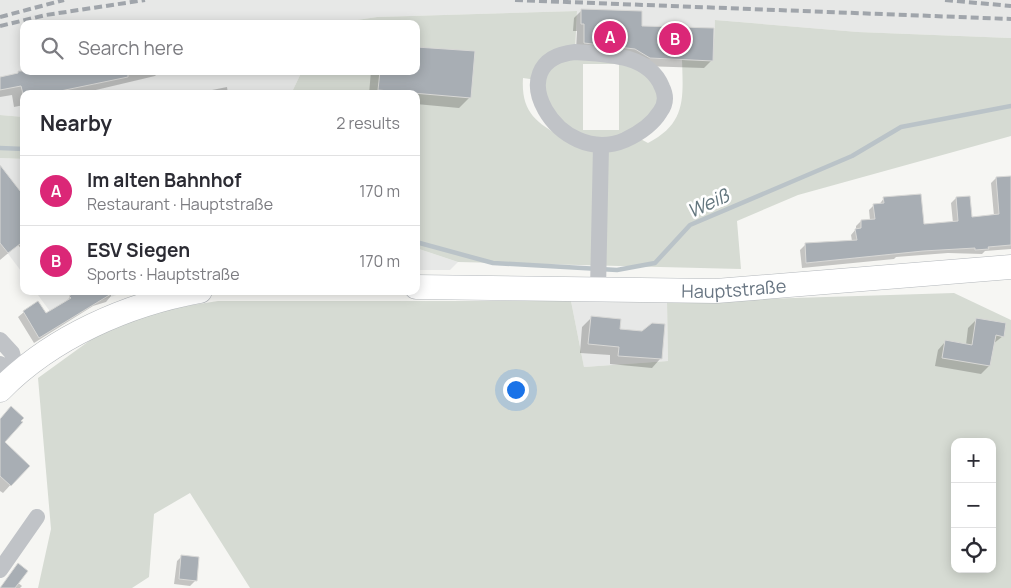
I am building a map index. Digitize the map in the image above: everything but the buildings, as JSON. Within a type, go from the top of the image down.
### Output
[{"type":"main road","name":"Hauptstraße","points":[[420,287],[598,283],[670,291],[763,288],[1011,267]]},
{"type":"main road","points":[[0,390],[9,368],[40,356],[113,317],[156,301],[182,295]]},
{"type":"street","points":[[564,54],[613,55],[649,68],[659,79],[664,92],[665,102],[660,112],[635,136],[614,145],[601,146],[583,143],[565,132],[548,114],[537,94],[537,80],[543,68],[564,54]]},
{"type":"street","points":[[598,283],[601,146]]},
{"type":"street","points":[[0,340],[12,353],[9,368]]},
{"type":"street","points":[[0,570],[37,517]]},
{"type":"shaded area","points":[[0,0],[1011,0],[1011,38],[858,32],[715,20],[713,61],[576,56],[577,11],[377,17],[357,20],[20,20],[20,75],[300,75],[293,90],[20,90],[20,117],[0,115]]},
{"type":"shaded area","points":[[577,11],[575,52],[625,58],[665,92],[635,136],[648,143],[670,127],[676,118],[682,97],[682,59],[713,60],[715,20],[858,32],[1011,38],[1011,136],[798,195],[737,221],[741,269],[458,262],[420,249],[420,90],[293,90],[300,75],[420,75],[420,20],[357,20],[377,17]],"holes":[[[583,64],[619,64],[619,130],[583,130]],[[523,78],[537,80],[562,137],[544,126],[527,107],[524,99]]]},
{"type":"shaded area","points":[[0,115],[20,117],[20,159],[0,158]]},
{"type":"shaded area","points":[[0,158],[20,159],[20,270],[0,243]]},
{"type":"shaded area","points":[[420,249],[458,262],[450,270],[420,270]]},
{"type":"shaded area","points":[[954,293],[1011,320],[1011,588],[250,588],[190,493],[154,514],[149,577],[132,588],[38,588],[51,529],[38,378],[96,336],[155,311],[218,301],[571,301],[584,367],[668,361],[667,302]]},
{"type":"shaded area","points":[[38,295],[116,295],[100,301],[60,325]]},
{"type":"shaded area","points":[[571,301],[667,302],[668,361],[584,367]]},
{"type":"waterway","name":"Weiß","points":[[420,243],[493,263],[617,270],[655,263],[690,225],[852,156],[901,127],[1011,106]]},
{"type":"waterway","name":"Weiß","points":[[0,148],[20,149]]},
{"type":"railway","points":[[0,17],[64,0]]},
{"type":"railway","points":[[25,20],[145,0]]},
{"type":"railway","points":[[515,0],[1011,19]]},
{"type":"railway","points":[[945,0],[1011,6]]},
{"type":"railway","points":[[0,26],[20,21]]},
{"type":"place","name":"Im alten Bahnhof","points":[[610,37]]},
{"type":"place","name":"ESV Siegen","points":[[675,39]]}]
